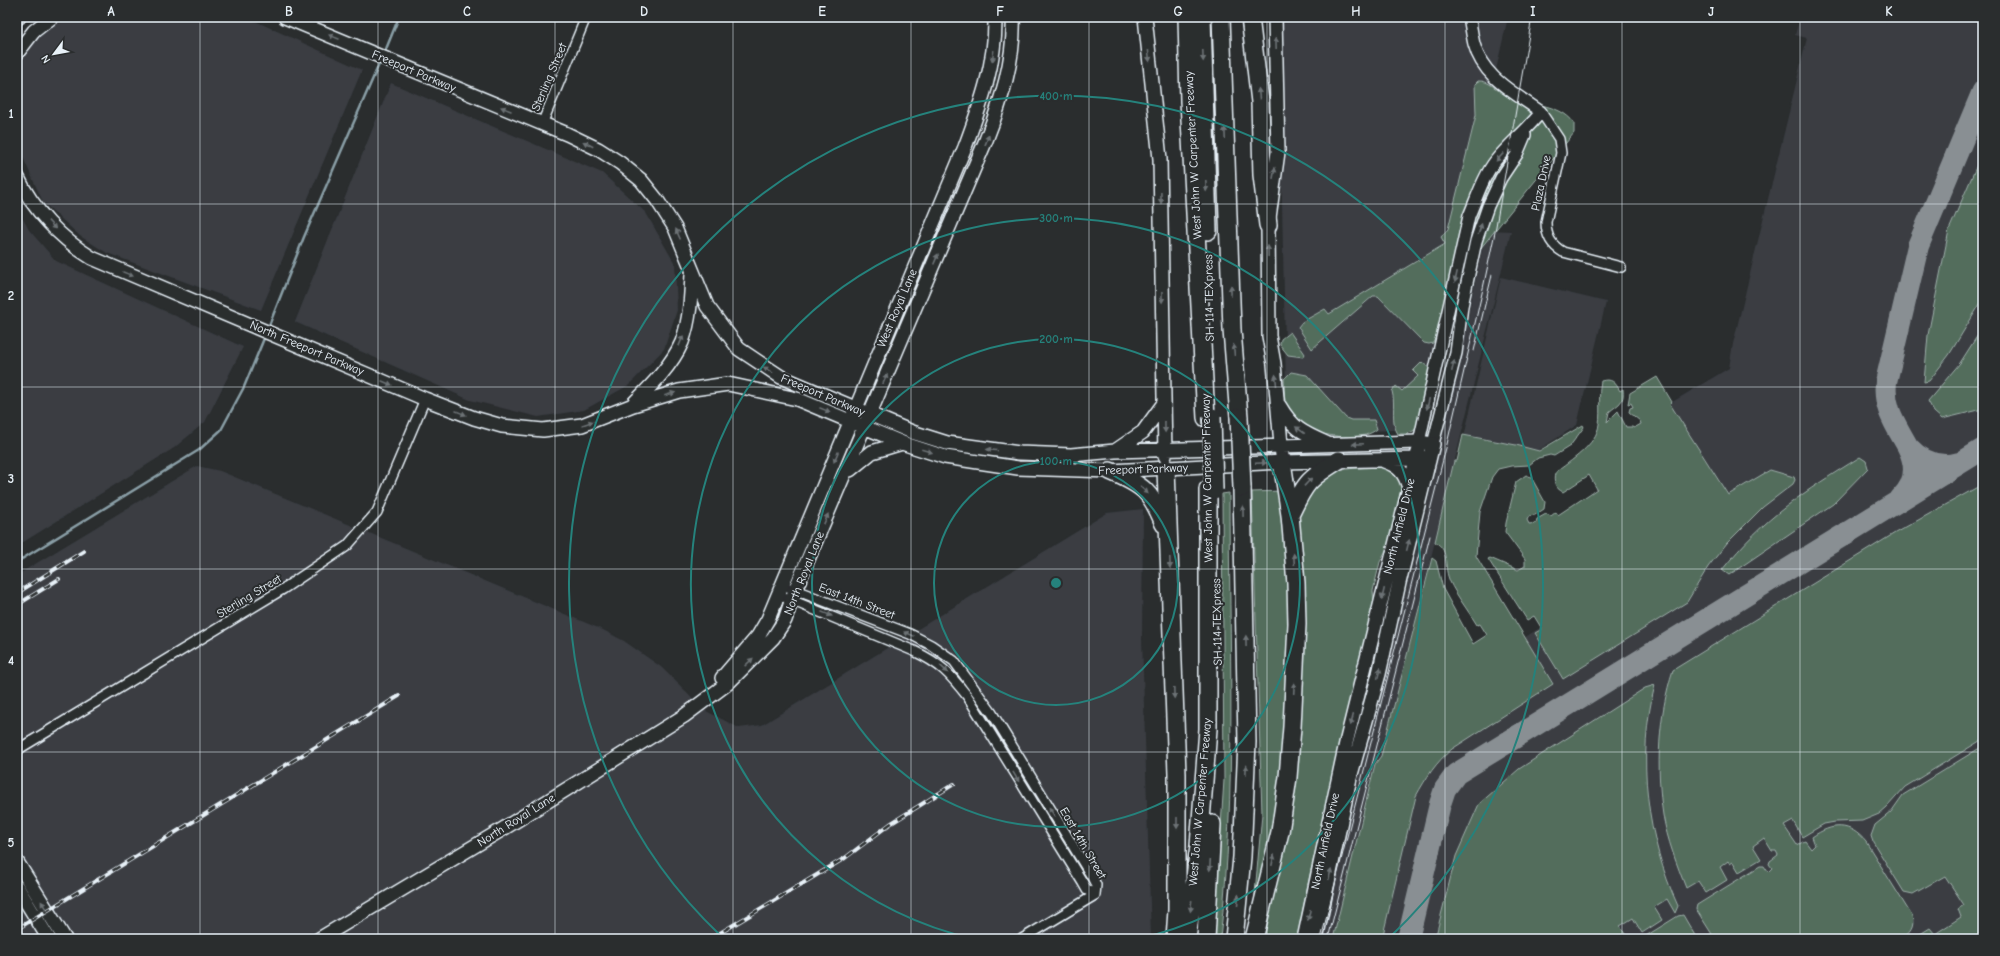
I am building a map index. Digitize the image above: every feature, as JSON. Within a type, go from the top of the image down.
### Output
[{"type":"highway","points":[[1178,17],[1180,82],[1189,101]]},
{"type":"highway","name":"West John W Carpenter Freeway","points":[[1187,17],[1189,101],[1209,418],[1211,490],[1208,729],[1199,846],[1187,939]]},
{"type":"highway","name":"SH 114 TEXpress","points":[[1202,17],[1209,418]]},
{"type":"highway","points":[[1221,17],[1232,330],[1239,417],[1242,488],[1247,742],[1242,857],[1234,939]]},
{"type":"highway","points":[[1250,17],[1260,102],[1262,174],[1268,225]]},
{"type":"highway","points":[[1254,939],[1280,832],[1291,742],[1297,624],[1296,583],[1290,515],[1282,454]]},
{"type":"highway","points":[[1290,515],[1306,484],[1339,460]]},
{"type":"highway","points":[[1166,468],[1177,774],[1177,910],[1175,939]]},
{"type":"highway","points":[[1110,471],[1130,480],[1144,489],[1156,503],[1169,537]]},
{"type":"highway","name":"SH 114 TEXpress","points":[[1206,939],[1218,699],[1211,490]]},
{"type":"main road","points":[[17,53],[34,31],[52,17]]},
{"type":"main road","name":"Freeport Parkway","points":[[285,17],[542,124],[598,149],[620,163],[641,180],[662,206],[675,228],[708,306],[739,349],[782,377],[836,398],[864,427],[902,443],[945,457],[980,464],[1028,468],[1110,471],[1166,468],[1282,454],[1331,445],[1419,442],[1433,444]]},
{"type":"main road","name":"West Royal Lane","points":[[781,590],[852,415],[965,147],[985,92],[993,60],[995,17]]},
{"type":"main road","name":"West Royal Lane","points":[[864,427],[986,140],[1003,90],[1010,55],[1013,17]]},
{"type":"main road","points":[[1145,17],[1160,159],[1166,468]]},
{"type":"main road","points":[[1275,17],[1278,152],[1268,225],[1269,336],[1278,404],[1282,454]]},
{"type":"main road","name":"North Freeport Parkway","points":[[17,176],[36,207],[52,226],[80,251],[117,270],[474,418],[502,426],[543,430],[582,425],[633,405]]},
{"type":"main road","points":[[950,182],[966,190]]},
{"type":"main road","points":[[633,405],[666,368],[682,342],[690,313],[692,270]]},
{"type":"main road","name":"Freeport Parkway","points":[[633,405],[679,391],[728,384],[797,399],[852,415],[869,415],[947,443],[1029,453],[1070,455],[1165,449],[1282,454],[1339,460],[1422,460]]},
{"type":"main road","points":[[1115,451],[1143,432],[1164,403]]},
{"type":"main road","points":[[1278,404],[1289,421],[1304,433],[1331,445]]},
{"type":"main road","name":"North Royal Lane","points":[[319,939],[517,820],[684,716],[709,695],[728,682],[773,638],[785,620],[793,595],[845,476],[864,427]]},
{"type":"main road","name":"North Airfield Drive","points":[[1316,939],[1350,778],[1379,674],[1422,460],[1419,442]]},
{"type":"main road","points":[[845,476],[858,462],[872,452],[902,443]]},
{"type":"main road","name":"North Airfield Drive","points":[[1304,939],[1346,743],[1409,488],[1422,460],[1433,444]]},
{"type":"main road","points":[[1028,468],[1029,453]]},
{"type":"main road","points":[[1380,460],[1396,466],[1402,472],[1409,488]]},
{"type":"main road","name":"North Royal Lane","points":[[709,695],[758,636],[768,619],[781,590]]},
{"type":"main road","points":[[17,862],[65,939]]},
{"type":"main road","points":[[17,887],[49,939]]},
{"type":"street","name":"Sterling Street","points":[[542,124],[586,17]]},
{"type":"street","name":"Plaza Drive","points":[[1469,17],[1474,45],[1488,72],[1497,82],[1541,112],[1559,139],[1561,153],[1546,222],[1546,232],[1555,248],[1563,252],[1621,267]]},
{"type":"street","name":"North Airfield Drive","points":[[1419,442],[1469,216],[1478,194],[1496,160],[1527,129],[1541,112]]},
{"type":"street","name":"North Airfield Drive","points":[[1433,444],[1456,353],[1462,306],[1476,242],[1488,206],[1501,178],[1517,154],[1527,129]]},
{"type":"street","name":"Sterling Street","points":[[17,750],[283,590],[347,546],[377,512],[425,398]]},
{"type":"street","name":"East 14th Street","points":[[781,590],[914,651],[936,662],[947,671],[968,697],[1082,883],[1087,890],[1095,895],[1096,886],[1092,877],[992,713],[954,661],[910,634],[793,595]]},
{"type":"street","points":[[1022,939],[1095,895]]},
{"type":"shaded area","points":[[66,17],[246,17],[362,70],[261,310],[107,253],[80,236],[43,202],[17,144],[17,65],[42,33]]},
{"type":"shaded area","points":[[1278,17],[1508,17],[1414,429],[1328,433],[1286,388]]},
{"type":"shaded area","points":[[1800,17],[1983,17],[1983,939],[1339,939],[1352,884],[1511,646],[1543,626],[1740,513],[1669,404],[1729,368],[1733,344],[1807,38],[1795,35]]},
{"type":"shaded area","points":[[391,83],[602,173],[646,213],[675,264],[677,310],[664,349],[629,385],[584,410],[538,417],[470,400],[295,322]]},
{"type":"shaded area","points":[[17,208],[29,230],[56,261],[243,347],[205,422],[174,448],[17,546]]},
{"type":"shaded area","points":[[1486,230],[1511,231],[1392,716],[1381,756],[1375,764],[1335,939],[1318,939],[1426,511]]},
{"type":"shaded area","points":[[1501,277],[1606,302],[1577,425],[1534,453],[1464,437]]},
{"type":"shaded area","points":[[197,466],[220,471],[603,630],[624,641],[661,667],[706,711],[739,728],[762,725],[1107,513],[1143,509],[1142,638],[1151,939],[17,939],[17,575]]},
{"type":"green space","points":[[1478,81],[1486,82],[1505,95],[1560,111],[1568,116],[1574,123],[1574,133],[1480,249],[1455,291],[1433,343],[1424,343],[1378,296],[1373,296],[1312,349],[1298,327],[1302,322],[1325,309],[1329,314],[1445,244],[1441,237],[1448,229],[1476,115],[1475,84]]},
{"type":"green space","points":[[1983,151],[1983,299],[1949,355],[1929,381],[1924,382],[1928,335],[1949,230]]},
{"type":"green space","points":[[1983,327],[1983,409],[1942,419],[1934,412],[1928,401],[1960,363]]},
{"type":"green space","points":[[1290,332],[1305,354],[1303,357],[1288,355],[1280,345],[1281,339]]},
{"type":"green space","points":[[1422,362],[1430,369],[1417,426],[1415,430],[1407,434],[1398,434],[1394,424],[1394,402],[1392,391],[1396,386],[1402,391],[1418,376],[1413,371]]},
{"type":"green space","points":[[1291,372],[1307,375],[1346,418],[1351,420],[1374,420],[1377,429],[1366,435],[1344,437],[1323,434],[1307,427],[1293,416],[1286,404],[1284,379]]},
{"type":"green space","points":[[1657,377],[1672,402],[1670,404],[1728,495],[1770,470],[1794,477],[1795,480],[1793,484],[1763,507],[1727,543],[1708,567],[1687,602],[1563,679],[1535,633],[1542,629],[1534,616],[1527,620],[1488,559],[1490,558],[1518,570],[1525,566],[1525,559],[1505,532],[1516,482],[1526,475],[1531,477],[1545,502],[1544,509],[1535,515],[1529,516],[1527,520],[1529,524],[1536,523],[1537,519],[1546,514],[1551,516],[1556,512],[1558,515],[1597,489],[1589,475],[1563,492],[1556,487],[1554,479],[1555,473],[1582,452],[1597,432],[1600,419],[1601,381],[1611,380],[1620,391],[1623,389],[1622,400],[1609,412],[1607,422],[1618,411],[1626,427],[1634,428],[1641,424],[1640,421],[1629,412],[1630,408],[1633,407],[1631,403],[1628,404],[1630,393]]},
{"type":"green space","points":[[1583,425],[1584,427],[1570,446],[1554,456],[1550,455],[1538,458],[1529,465],[1511,466],[1498,469],[1492,477],[1480,512],[1476,556],[1553,684],[1452,749],[1436,765],[1416,796],[1382,939],[1333,939],[1375,764],[1381,756],[1432,558],[1436,561],[1443,589],[1473,644],[1487,635],[1480,624],[1477,625],[1452,587],[1448,576],[1444,553],[1435,542],[1454,461],[1457,461],[1463,435],[1539,451]]},
{"type":"green space","points":[[1860,457],[1866,461],[1868,468],[1833,504],[1729,575],[1722,570],[1753,535],[1769,520],[1803,494]]},
{"type":"green space","points":[[1377,467],[1389,468],[1403,480],[1390,542],[1380,562],[1373,591],[1374,606],[1310,874],[1297,939],[1260,939],[1292,799],[1299,510],[1304,500],[1314,487],[1329,475],[1343,470]]},
{"type":"green space","points":[[1983,484],[1983,739],[1905,787],[1879,814],[1862,821],[1824,824],[1802,837],[1793,821],[1784,826],[1797,845],[1805,841],[1811,849],[1815,845],[1812,837],[1819,832],[1834,827],[1847,828],[1860,835],[1866,842],[1912,916],[1913,924],[1911,930],[1901,939],[1715,939],[1696,909],[1697,905],[1760,866],[1764,866],[1768,872],[1772,868],[1769,864],[1770,861],[1778,855],[1776,851],[1772,851],[1764,838],[1753,846],[1761,859],[1739,872],[1733,862],[1730,864],[1728,861],[1720,867],[1727,880],[1706,893],[1698,881],[1686,888],[1667,833],[1661,797],[1659,761],[1661,724],[1673,670],[1895,533]]},
{"type":"green space","points":[[1282,491],[1291,615],[1282,796],[1253,916],[1262,814],[1252,492]]},
{"type":"green space","points":[[1229,493],[1231,716],[1229,828],[1220,939],[1211,939],[1217,887],[1224,780],[1222,494]]},
{"type":"green space","points":[[1655,685],[1649,713],[1646,741],[1648,797],[1652,825],[1659,853],[1667,880],[1678,906],[1675,913],[1667,899],[1654,907],[1662,920],[1642,933],[1633,918],[1620,926],[1628,939],[1435,939],[1456,856],[1479,804],[1519,769],[1645,688]]},
{"type":"green space","points":[[1983,746],[1983,939],[1912,939],[1930,928],[1935,934],[1961,917],[1958,909],[1964,905],[1945,876],[1913,894],[1904,892],[1873,842],[1871,836],[1875,825],[1891,812],[1903,795]]},
{"type":"green space","points":[[1683,915],[1697,939],[1641,939],[1678,916]]},
{"type":"waterway","points":[[384,54],[399,17]]},
{"type":"waterway","points":[[268,328],[304,237],[380,62]]},
{"type":"waterway","points":[[17,562],[199,450],[221,430],[244,387],[265,336]]},
{"type":"taxiway","points":[[1908,447],[1888,408],[1886,400],[1886,382],[1918,246],[1983,91]]},
{"type":"taxiway","points":[[1901,498],[1910,486],[1914,474],[1913,460],[1908,447],[1919,457],[1931,463],[1938,465],[1952,465],[1959,463]]},
{"type":"taxiway","points":[[1408,939],[1440,804],[1445,789],[1456,774],[1983,449]]},
{"type":"tram line","points":[[1321,939],[1447,444],[1482,293],[1495,232],[1532,17]]},
{"type":"tram line","points":[[1474,351],[1492,275]]},
{"type":"tram line","points":[[1328,939],[1430,536]]},
{"type":"railway","points":[[17,593],[84,551]]},
{"type":"railway","points":[[17,605],[59,579]]},
{"type":"railway","points":[[17,929],[399,696]]},
{"type":"railway","points":[[710,939],[845,858],[890,824],[954,784]]}]
